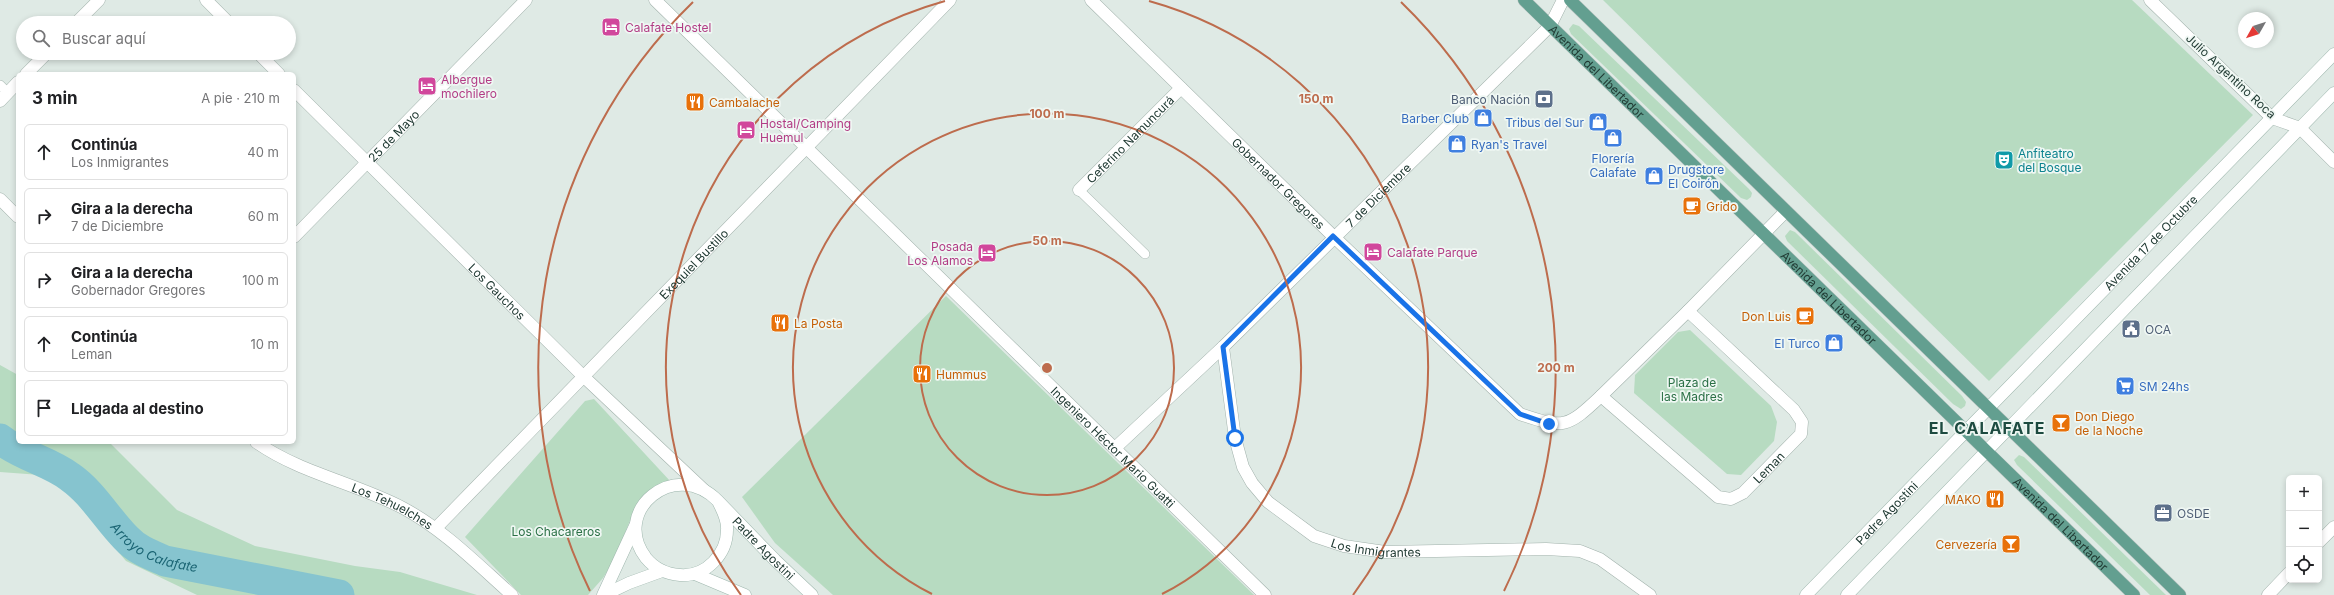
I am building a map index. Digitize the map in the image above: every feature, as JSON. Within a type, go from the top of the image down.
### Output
[{"type":"main road","name":"Avenida del Libertador","points":[[1524,0],[2134,595]]},
{"type":"main road","points":[[1570,0],[2180,595]]},
{"type":"street","points":[[83,16],[98,0]]},
{"type":"street","points":[[206,0],[222,16]]},
{"type":"street","name":"25 de Mayo","points":[[296,235],[526,0]]},
{"type":"street","name":"Ingeniero Héctor Mario Guatti","points":[[655,0],[1265,595]]},
{"type":"street","name":"Exequiel Bustillo","points":[[436,528],[950,0]]},
{"type":"street","name":"Gobernador Gregores","points":[[1091,0],[1333,236],[1520,414],[1549,424],[1566,424],[1579,417],[1601,396]]},
{"type":"street","name":"7 de Diciembre","points":[[1114,448],[1223,347],[1333,236],[1550,26],[1564,0]]},
{"type":"street","name":"Julio Argentino Roca","points":[[2150,0],[2272,118],[2300,128],[2334,162]]},
{"type":"street","name":"Avenida 17 de Octubre","points":[[1965,430],[2334,54]]},
{"type":"street","points":[[28,72],[40,60]]},
{"type":"street","points":[[265,60],[277,72]]},
{"type":"street","points":[[3,93],[16,83]]},
{"type":"street","name":"Ceferino Namuncurá","points":[[1079,190],[1181,88]]},
{"type":"street","name":"Los Gauchos","points":[[296,92],[366,163],[583,376],[704,490]]},
{"type":"street","points":[[1846,595],[2334,93]]},
{"type":"street","points":[[0,199],[16,215]]},
{"type":"street","points":[[1601,396],[1688,311],[1786,211]]},
{"type":"street","name":"Leman","points":[[1601,396],[1718,497],[1731,499],[1743,493],[1801,434],[1802,422],[1794,410],[1688,311]]},
{"type":"street","name":"Los Inmigrantes","points":[[1223,347],[1235,438],[1243,467],[1252,483],[1268,502],[1314,536],[1344,546],[1385,552],[1546,548],[1580,551],[1600,559],[1650,595]]},
{"type":"street","name":"Padre Agostini","points":[[1806,595],[1965,430]]},
{"type":"street","name":"Los Tehuelches","points":[[259,444],[277,457],[402,508],[436,528],[512,595]]},
{"type":"street","points":[[603,595],[636,525],[644,504],[660,489],[675,484],[690,485],[704,490],[718,501],[726,521],[725,543],[719,557],[708,567],[695,574],[684,576],[662,571],[650,563],[642,552],[637,539],[636,525]]},
{"type":"street","name":"Padre Agostini","points":[[718,501],[775,560],[812,595]]},
{"type":"street","points":[[2322,539],[2334,527]]},
{"type":"street","points":[[603,595],[629,583],[662,571]]},
{"type":"street","points":[[695,574],[745,595]]},
{"type":"street","points":[[2268,595],[2286,576]]},
{"type":"lane","points":[[1079,190],[1145,254]]},
{"type":"green space","points":[[1603,0],[2132,0],[2253,115],[1989,381]]},
{"type":"green space","points":[[1573,24],[1579,26],[1749,189],[1752,193],[1751,197],[1747,200],[1741,198],[1571,34],[1569,29]]},
{"type":"green space","points":[[1790,230],[1795,232],[1962,396],[1966,402],[1965,406],[1961,409],[1953,404],[1787,241],[1785,236]]},
{"type":"green space","points":[[946,296],[1254,595],[833,595],[775,543],[742,497]]},
{"type":"green space","name":"Plaza de las Madres","points":[[1690,330],[1771,406],[1777,422],[1774,441],[1741,475],[1727,474],[1634,393],[1635,375],[1678,332]]},
{"type":"green space","points":[[0,365],[16,374],[16,444],[111,444],[177,510],[255,546],[355,566],[400,572],[477,595],[197,595],[126,561],[54,476],[0,472]]},
{"type":"green space","name":"Los Chacareros","points":[[594,399],[671,482],[648,492],[635,508],[614,560],[603,578],[588,595],[521,595],[465,537],[585,401]]},
{"type":"green space","points":[[2019,455],[2024,457],[2166,595],[2150,595],[2017,465],[2014,460]]},
{"type":"waterway","name":"Arroyo Calafate","points":[[0,439],[17,450],[62,471],[78,483],[93,498],[119,531],[139,549],[149,554],[165,561],[339,595]]},
{"type":"place","name":"Calafate Hostel","points":[[611,27]]},
{"type":"place","name":"Albergue mochilero","points":[[427,86]]},
{"type":"place","name":"Banco Nación","points":[[1544,99]]},
{"type":"place","name":"Cambalache","points":[[695,102]]},
{"type":"place","name":"Barber Club","points":[[1483,118]]},
{"type":"place","name":"Tribus del Sur","points":[[1598,122]]},
{"type":"place","name":"Hostal/Camping Huemul","points":[[746,130]]},
{"type":"place","name":"Florería Calafate","points":[[1613,138]]},
{"type":"place","name":"Ryan's Travel","points":[[1457,144]]},
{"type":"place","name":"Anfiteatro del Bosque","points":[[2004,160]]},
{"type":"place","name":"Drugstore El Coirón","points":[[1654,176]]},
{"type":"place","name":"Grido","points":[[1692,206]]},
{"type":"place","name":"Calafate Parque","points":[[1373,252]]},
{"type":"place","name":"Posada Los Alamos","points":[[987,253]]},
{"type":"place","name":"Don Luis","points":[[1805,316]]},
{"type":"place","name":"La Posta","points":[[780,323]]},
{"type":"place","name":"OCA","points":[[2131,329]]},
{"type":"place","name":"El Turco","points":[[1834,343]]},
{"type":"place","name":"Hummus","points":[[922,374]]},
{"type":"place","name":"SM 24hs","points":[[2125,386]]},
{"type":"place","name":"Don Diego de la Noche","points":[[2061,423]]},
{"type":"place","name":"MAKO","points":[[1995,499]]},
{"type":"place","name":"OSDE","points":[[2163,513]]},
{"type":"place","name":"Cervezería","points":[[2011,544]]},
{"type":"district","name":"EL CALAFATE","points":[[1987,428]]},
{"type":"route","points":[[1235,438],[1223,347],[1333,236],[1520,414],[1549,424]]}]
